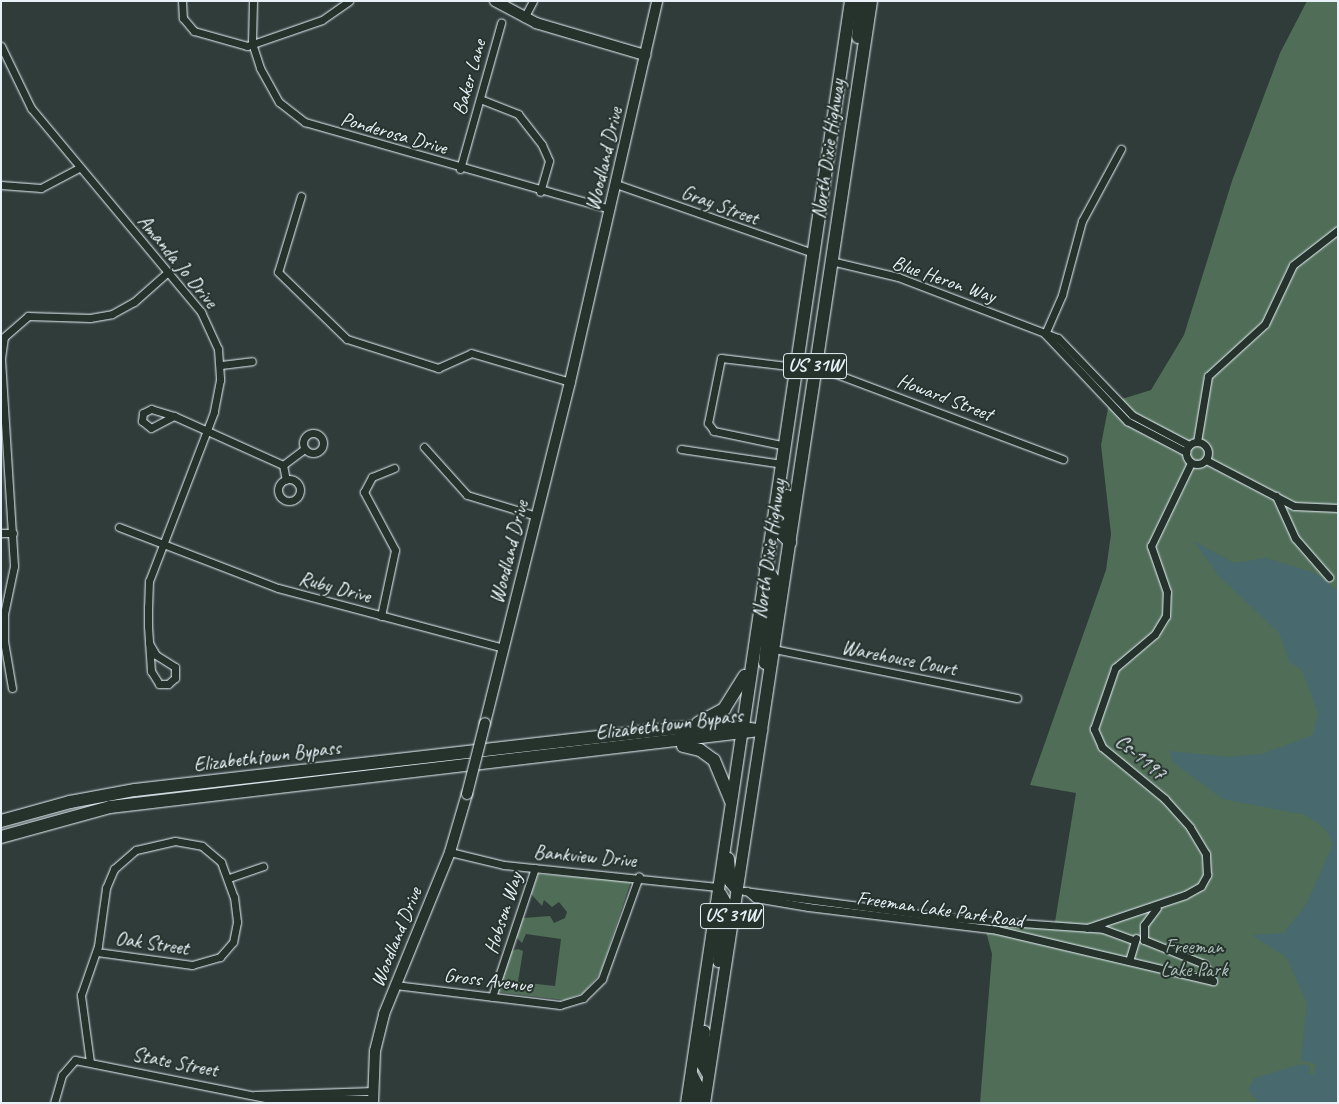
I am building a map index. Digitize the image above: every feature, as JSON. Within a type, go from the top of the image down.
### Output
[{"type":"highway","name":"North Dixie Highway","points":[[750,664],[786,446],[851,1]]},
{"type":"highway","points":[[858,80],[861,1]]},
{"type":"highway","name":"North Dixie Highway","points":[[760,730],[774,649],[800,462],[871,1]]},
{"type":"highway","points":[[831,261],[827,238],[850,67],[846,39]]},
{"type":"highway","points":[[800,462],[802,411],[822,271],[814,253]]},
{"type":"highway","points":[[790,417],[795,439],[781,533],[790,542]]},
{"type":"highway","points":[[766,565],[773,579],[765,658],[769,679]]},
{"type":"highway","points":[[669,729],[705,721],[724,709],[750,664]]},
{"type":"highway","name":"US 31W","points":[[742,730],[750,664]]},
{"type":"highway","name":"Elizabethtown Bypass","points":[[1,821],[113,793],[669,729],[760,730]]},
{"type":"highway","name":"Elizabethtown Bypass","points":[[1,836],[110,807],[661,745],[742,730]]},
{"type":"highway","points":[[661,745],[691,747],[708,755],[721,770],[731,803]]},
{"type":"main road","name":"US 31W","points":[[686,1103],[742,730]]},
{"type":"main road","name":"North Dixie Highway","points":[[704,1103],[722,981],[742,890],[760,730]]},
{"type":"main road","points":[[731,803],[735,814],[728,869],[742,890]]},
{"type":"main road","points":[[718,887],[724,900],[717,971],[722,981]]},
{"type":"main road","points":[[708,956],[712,964],[701,1062],[708,1075]]},
{"type":"main road","points":[[690,1072],[696,1085],[695,1103]]},
{"type":"street","points":[[182,1],[185,22],[194,31],[245,46],[322,20],[349,1]]},
{"type":"street","name":"Ponderosa Drive","points":[[253,1],[252,43],[273,94],[299,119],[460,169],[610,210]]},
{"type":"street","points":[[495,1],[524,18],[645,55]]},
{"type":"street","points":[[524,18],[533,1]]},
{"type":"street","name":"Woodland Drive","points":[[373,1098],[375,1051],[395,985],[450,852],[467,794],[570,382],[657,1]]},
{"type":"street","name":"Baker Lane","points":[[460,169],[501,23]]},
{"type":"street","name":"Amanda Jo Drive","points":[[1,46],[26,100],[79,168],[168,272],[207,322],[221,365],[217,401],[208,429],[149,581],[149,643],[152,676],[159,684],[168,684],[175,678],[176,667],[156,655],[149,643]]},
{"type":"street","points":[[480,99],[518,114],[542,145],[548,161],[540,192]]},
{"type":"street","points":[[1045,334],[1062,295],[1082,221],[1121,149]]},
{"type":"street","points":[[1,184],[41,188],[79,168]]},
{"type":"street","name":"Gray Street","points":[[616,184],[814,253]]},
{"type":"street","points":[[301,196],[278,272],[347,339],[438,368],[471,353],[570,382]]},
{"type":"street","points":[[1338,230],[1293,265],[1265,324],[1208,376],[1193,443],[1186,452],[1191,463],[1206,460],[1302,509],[1338,508]]},
{"type":"street","name":"Blue Heron Way","points":[[831,261],[898,277],[1058,338],[1082,360],[1132,415],[1193,443]]},
{"type":"street","points":[[12,688],[3,641],[4,614],[14,574],[1,358],[6,333],[28,316],[90,318],[112,314],[134,302],[168,272]]},
{"type":"street","name":"Blue Heron Way","points":[[1045,334],[1128,421],[1186,452]]},
{"type":"street","points":[[786,446],[714,431],[708,423],[721,358],[797,367]]},
{"type":"street","points":[[221,365],[252,361]]},
{"type":"street","name":"Howard Street","points":[[815,366],[1063,459]]},
{"type":"street","points":[[174,416],[208,429],[283,465]]},
{"type":"street","points":[[1193,443],[1206,447],[1206,460]]},
{"type":"street","points":[[424,447],[466,495],[536,516]]},
{"type":"street","points":[[283,465],[304,449]]},
{"type":"street","points":[[682,449],[782,464]]},
{"type":"street","name":"Cs-1197","points":[[1087,928],[1162,903],[1201,886],[1208,868],[1206,854],[1178,812],[1102,747],[1094,729],[1115,668],[1155,634],[1166,616],[1167,592],[1151,546],[1191,463]]},
{"type":"street","points":[[283,465],[286,480]]},
{"type":"street","points":[[381,616],[395,550],[364,492],[372,477],[394,468]]},
{"type":"street","points":[[1276,496],[1295,538],[1329,577]]},
{"type":"street","name":"Ruby Drive","points":[[119,527],[164,542],[278,588],[503,648]]},
{"type":"street","points":[[1,533],[13,534]]},
{"type":"street","name":"Warehouse Court","points":[[774,649],[1018,698]]},
{"type":"street","name":"Oak Street","points":[[90,1062],[81,995],[97,952],[108,882],[129,854],[163,843],[196,844],[217,856],[229,878],[237,929],[229,948],[214,961],[184,965],[97,952]]},
{"type":"street","name":"Bankview Drive","points":[[450,852],[536,868],[638,876],[718,887]]},
{"type":"street","points":[[229,878],[263,866]]},
{"type":"street","name":"Hobson Way","points":[[492,997],[536,868]]},
{"type":"street","name":"Gross Avenue","points":[[395,985],[560,1005],[577,1001],[602,979],[638,876]]},
{"type":"street","name":"Freeman Lake Park Road","points":[[742,890],[942,917],[1087,928],[1124,933],[1133,940]]},
{"type":"street","name":"Freeman Lake Park Road","points":[[742,890],[755,898],[808,907],[997,930],[1129,961],[1207,983],[1214,979],[1204,964],[1151,944],[1142,933]]},
{"type":"street","points":[[1129,961],[1133,940],[1142,933],[1162,903]]},
{"type":"street","points":[[54,1103],[69,1063],[90,1062]]},
{"type":"street","name":"State Street","points":[[90,1062],[270,1099],[373,1098]]},
{"type":"street","points":[[254,1095],[254,1103]]},
{"type":"green space","name":"Freeman Lake Park","points":[[1307,1],[1338,1],[1338,1103],[980,1103],[992,954],[985,928],[989,919],[1055,922],[1076,793],[1030,785],[1106,570],[1111,534],[1101,445],[1109,403],[1151,390],[1184,335],[1232,181],[1280,53]]},
{"type":"green space","points":[[538,874],[631,881],[600,974],[583,993],[565,1000],[497,992],[511,951],[518,949],[523,951],[518,982],[555,986],[561,939],[526,934],[522,943],[516,937],[523,918],[550,916],[554,923],[565,918],[567,912],[559,902],[552,907],[544,900],[542,906],[531,894]]},
{"type":"water","points":[[1194,541],[1234,563],[1266,558],[1315,573],[1338,591],[1338,1103],[1260,1103],[1248,1090],[1255,1078],[1302,1064],[1310,1066],[1309,1074],[1314,1075],[1316,1064],[1301,1060],[1307,1003],[1287,958],[1252,935],[1284,933],[1307,903],[1333,844],[1326,830],[1306,815],[1223,799],[1173,762],[1170,751],[1229,757],[1262,754],[1313,735],[1318,713],[1302,670],[1289,661],[1280,634],[1219,576]]}]
